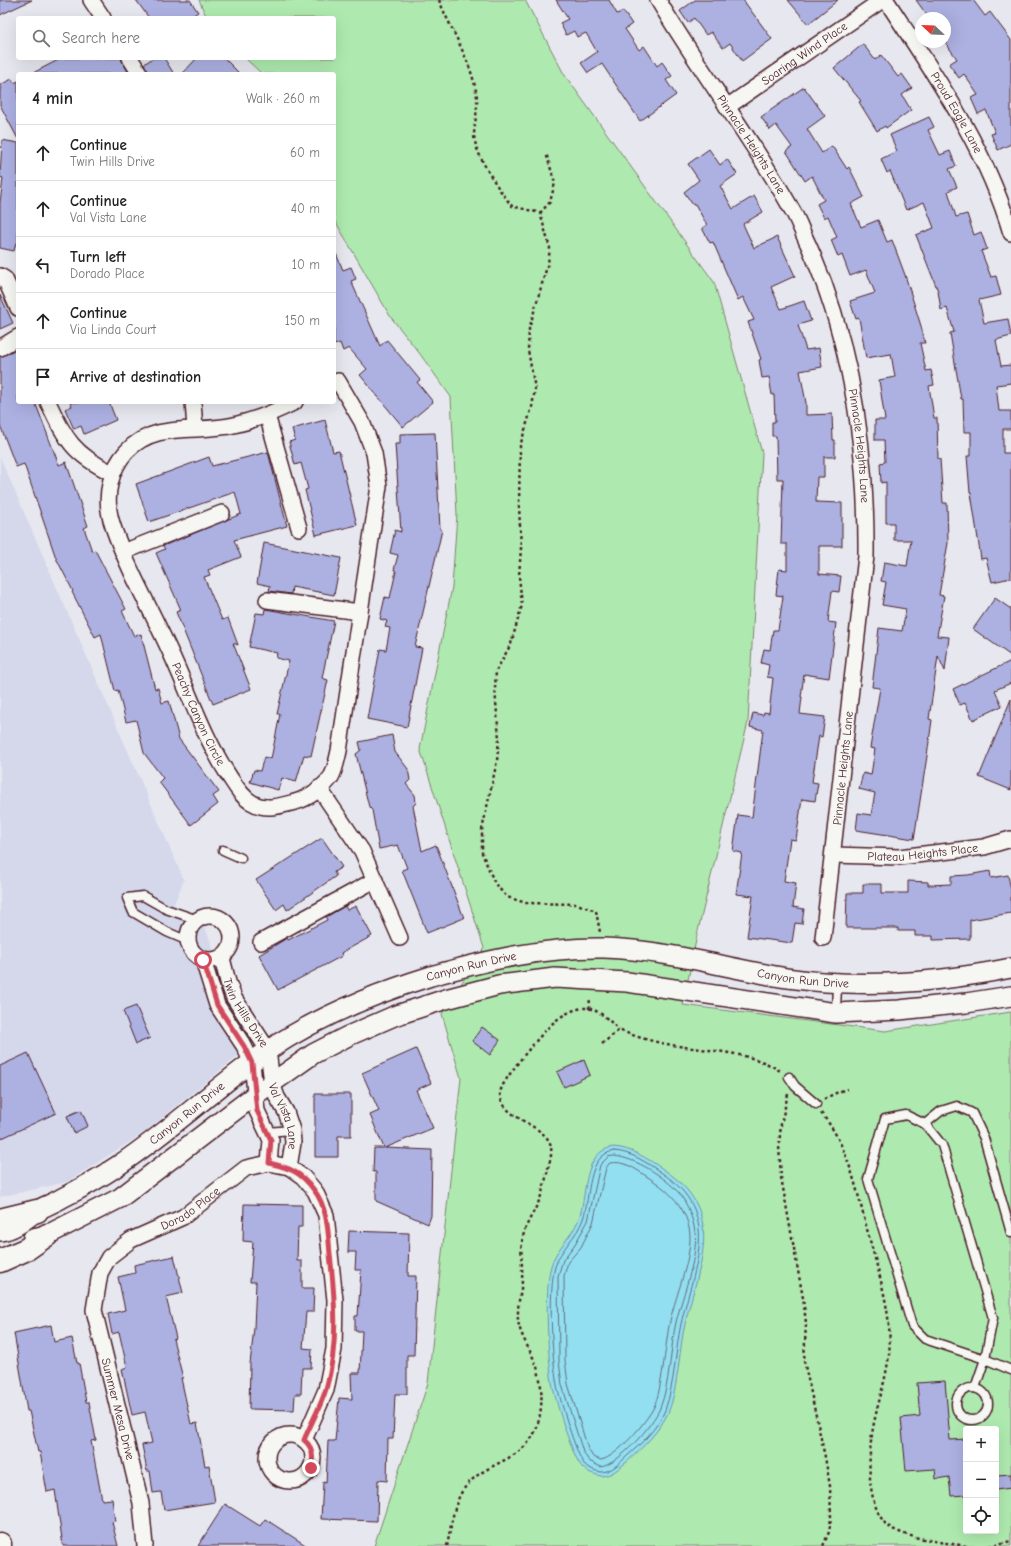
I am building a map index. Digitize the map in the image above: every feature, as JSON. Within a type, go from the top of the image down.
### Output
[{"type":"main road","points":[[0,1220],[37,1211]]},
{"type":"main road","points":[[0,1262],[27,1249],[47,1235]]},
{"type":"street","points":[[91,0],[102,16]]},
{"type":"street","name":"Pinnacle Heights Lane","points":[[658,0],[684,43],[792,209],[822,276],[844,347],[855,399],[866,502],[866,556],[823,938]]},
{"type":"street","name":"Soaring Wind Place","points":[[727,107],[882,0]]},
{"type":"street","name":"Proud Eagle Lane","points":[[886,0],[956,107],[981,158],[1011,233]]},
{"type":"street","points":[[131,60],[139,72]]},
{"type":"street","points":[[0,276],[5,279],[16,304]]},
{"type":"street","points":[[0,348],[16,338]]},
{"type":"street","name":"Peachy Canyon Circle","points":[[291,404],[267,415],[232,426],[159,432],[141,439],[127,451],[112,473],[108,486],[110,515],[123,552],[173,659],[200,724],[223,767],[239,792],[252,803],[272,808],[302,801],[332,776],[339,751],[379,486],[374,453],[362,422],[336,381]]},
{"type":"street","points":[[49,404],[62,433],[74,449],[93,464],[112,473]]},
{"type":"street","points":[[193,404],[195,428]]},
{"type":"street","points":[[267,415],[299,528]]},
{"type":"street","points":[[123,552],[222,513]]},
{"type":"street","points":[[267,600],[360,612]]},
{"type":"street","points":[[319,788],[362,851],[400,938]]},
{"type":"street","name":"Plateau Heights Place","points":[[833,855],[899,857],[984,847],[1011,839]]},
{"type":"street","points":[[261,942],[375,880]]},
{"type":"street","points":[[209,916],[216,917],[227,924],[232,938],[228,952],[222,958],[216,960],[203,960],[193,952],[188,940],[190,928],[198,920],[209,916]]},
{"type":"street","name":"Canyon Run Drive","points":[[0,1250],[21,1241],[47,1235],[120,1198],[254,1079],[270,1067],[308,1025],[392,988],[468,966],[538,951],[603,948],[640,950],[686,957],[789,978],[837,983],[903,984],[974,976],[1011,968]]},
{"type":"street","name":"Twin Hills Drive","points":[[222,958],[234,998],[270,1067]]},
{"type":"street","name":"Twin Hills Drive","points":[[203,960],[217,1005],[244,1046],[254,1079]]},
{"type":"street","name":"Canyon Run Drive","points":[[0,1231],[23,1223],[37,1211],[118,1166],[152,1141],[254,1079],[270,1067],[313,1054],[348,1036],[394,1016],[446,998],[499,985],[555,978],[627,982],[836,1013],[921,1008],[1011,996]]},
{"type":"street","name":"Val Vista Lane","points":[[270,1067],[277,1097],[286,1112],[292,1130],[293,1143],[289,1167]]},
{"type":"street","name":"Val Vista Lane","points":[[254,1079],[259,1119],[271,1140],[269,1163]]},
{"type":"street","name":"Dorado Place","points":[[100,1273],[108,1257],[131,1240],[183,1217],[246,1168],[269,1163],[289,1167]]},
{"type":"street","points":[[289,1167],[303,1177],[315,1191],[326,1214],[335,1300],[334,1349],[326,1390],[304,1440]]},
{"type":"street","name":"Summer Mesa Drive","points":[[100,1273],[94,1310],[141,1503],[145,1546]]},
{"type":"lane","points":[[223,850],[241,858]]},
{"type":"lane","points":[[188,940],[167,932],[133,912],[127,898],[143,896],[166,909],[198,920]]},
{"type":"lane","points":[[836,1013],[837,983]]},
{"type":"lane","points":[[789,1077],[795,1086],[816,1104]]},
{"type":"lane","points":[[925,1124],[941,1111],[957,1106],[972,1113],[984,1138],[1011,1233]]},
{"type":"lane","points":[[975,1388],[985,1359],[993,1318],[942,1145],[925,1124],[906,1115],[885,1119],[868,1179],[912,1326],[925,1339],[985,1359],[1011,1370]]},
{"type":"lane","points":[[267,1132],[292,1130]]},
{"type":"lane","points":[[975,1388],[985,1394],[988,1404],[984,1414],[976,1420],[970,1420],[966,1419],[958,1412],[956,1402],[960,1392],[965,1389],[975,1388]]},
{"type":"path","points":[[439,0],[468,63],[476,91],[477,114],[474,134],[476,148],[512,206],[540,213]]},
{"type":"path","points":[[540,213],[550,202],[555,183],[546,153]]},
{"type":"path","points":[[540,213],[550,248],[548,263],[527,340],[535,389],[532,407],[520,446],[519,506],[521,548],[519,576],[522,605],[511,644],[496,671],[495,685],[499,739],[497,761],[482,830],[481,844],[482,853],[495,884],[507,897],[526,903],[577,904],[596,910],[600,932]]},
{"type":"path","points":[[589,1009],[590,998]]},
{"type":"path","points":[[447,1546],[454,1514],[463,1490],[481,1474],[523,1449],[530,1441],[536,1429],[541,1411],[541,1391],[537,1367],[520,1328],[518,1312],[522,1283],[522,1250],[524,1233],[544,1187],[551,1148],[545,1135],[519,1119],[503,1103],[500,1095],[501,1087],[512,1071],[553,1023],[569,1012],[583,1008],[599,1013],[619,1030],[657,1042],[726,1053],[754,1060],[776,1068],[789,1077],[790,1089],[781,1124],[778,1146],[784,1199],[805,1317],[804,1360],[830,1486],[831,1518],[829,1532],[822,1546]]},
{"type":"path","points":[[602,1044],[619,1030]]},
{"type":"path","points":[[847,1089],[838,1092],[816,1104],[831,1124],[848,1160],[887,1306],[889,1353],[872,1435],[870,1462],[874,1502],[884,1522],[891,1529],[924,1538],[967,1546]]},
{"type":"path","points":[[990,1546],[1011,1541]]},
{"type":"shaded area","points":[[0,457],[184,880],[174,904],[205,928],[211,942],[218,974],[224,990],[253,1044],[142,1134],[67,1182],[0,1197]]},
{"type":"green space","points":[[199,0],[525,0],[564,74],[714,282],[762,453],[748,722],[697,935],[683,1005],[885,1031],[1011,1012],[1011,1546],[374,1546],[428,1383],[461,1078],[442,1014],[484,948],[420,749],[452,587],[457,514],[451,397],[390,316],[336,222],[336,72],[260,72],[247,60],[336,60],[336,16],[206,16]]},
{"type":"water","points":[[613,1147],[627,1149],[646,1158],[663,1169],[683,1186],[696,1203],[702,1221],[704,1240],[697,1281],[683,1334],[674,1393],[668,1413],[655,1433],[634,1456],[616,1471],[605,1476],[601,1476],[583,1468],[574,1454],[565,1430],[551,1377],[547,1308],[549,1277],[553,1259],[578,1222],[591,1165],[596,1156],[603,1150]]},
{"type":"building","points":[[0,0],[32,0],[0,15]]},
{"type":"building","points":[[136,0],[190,0],[198,12],[192,16],[148,16]]},
{"type":"building","points":[[556,0],[609,0],[617,14],[623,11],[632,24],[625,29],[639,50],[644,46],[657,66],[662,62],[672,76],[666,80],[676,95],[640,121],[602,64],[588,73],[581,63],[597,52],[586,33],[577,37],[574,31],[566,35],[560,23],[568,19]]},
{"type":"building","points":[[695,0],[743,0],[772,39],[742,61],[730,43],[723,48],[711,32],[706,35],[694,18],[688,23],[680,11]]},
{"type":"building","points":[[788,0],[838,0],[808,24]]},
{"type":"building","points":[[916,0],[973,0],[985,16],[990,12],[1011,40],[1011,144],[998,150],[991,134],[995,133],[986,110],[978,114],[971,98],[978,95],[964,74],[959,78],[949,64],[957,59],[949,48],[951,48],[951,12],[925,12]]},
{"type":"building","points":[[863,44],[875,60],[881,55],[898,77],[902,74],[912,88],[902,95],[911,110],[886,128],[885,126],[877,131],[859,102],[861,101],[834,68]]},
{"type":"building","points":[[58,60],[122,60],[128,72],[35,72]]},
{"type":"building","points":[[150,60],[165,60],[173,72],[148,72],[144,64]]},
{"type":"building","points":[[195,60],[226,60],[238,72],[184,72]]},
{"type":"building","points":[[12,79],[14,83],[16,82],[16,135],[0,105],[0,90],[2,89],[0,85]]},
{"type":"building","points":[[804,87],[825,116],[807,129],[822,153],[832,146],[847,169],[849,167],[864,197],[851,204],[861,227],[878,220],[887,242],[892,240],[921,326],[925,343],[920,343],[926,371],[931,370],[934,385],[929,386],[934,418],[937,418],[938,459],[940,459],[943,503],[947,503],[948,543],[939,595],[944,596],[937,636],[949,637],[945,671],[938,656],[929,719],[932,720],[914,839],[856,830],[858,813],[871,815],[875,793],[859,789],[863,773],[871,775],[875,749],[870,748],[880,688],[872,687],[879,628],[902,631],[906,609],[882,605],[886,582],[881,581],[884,562],[907,566],[911,540],[894,540],[894,523],[886,523],[886,482],[881,483],[880,463],[885,462],[884,440],[875,440],[875,420],[885,420],[879,380],[895,377],[891,354],[866,358],[859,318],[856,319],[850,301],[875,293],[866,270],[850,276],[842,255],[838,257],[831,240],[837,237],[828,216],[824,218],[817,204],[824,200],[812,176],[805,181],[786,151],[792,147],[776,125],[770,130],[761,117]]},
{"type":"building","points":[[929,117],[934,127],[928,130],[940,155],[950,151],[956,166],[949,169],[957,187],[948,191],[956,217],[967,214],[974,235],[981,232],[987,249],[981,251],[991,277],[996,276],[1001,295],[979,300],[984,323],[1008,319],[1011,336],[996,340],[1001,366],[1011,365],[1011,383],[996,385],[999,411],[1011,411],[1011,429],[1003,429],[1003,453],[1011,453],[1011,578],[992,582],[986,558],[981,559],[970,493],[967,456],[971,456],[971,432],[964,432],[963,399],[961,399],[950,333],[954,332],[947,308],[941,310],[938,291],[916,235],[934,228],[924,202],[906,210],[890,171],[887,173],[881,159],[897,151],[890,135]]},
{"type":"building","points":[[2,140],[16,143],[16,243],[14,251],[0,248],[0,203],[3,178],[0,177]]},
{"type":"building","points":[[709,149],[720,165],[727,159],[737,174],[720,186],[733,209],[754,196],[763,212],[743,224],[754,248],[777,237],[795,276],[771,287],[781,309],[804,301],[811,321],[798,325],[806,350],[819,348],[822,367],[800,371],[806,403],[806,415],[832,414],[833,440],[835,440],[835,457],[824,457],[824,477],[817,477],[816,502],[842,503],[842,546],[819,546],[819,574],[841,576],[839,592],[832,591],[828,622],[836,623],[829,678],[804,674],[801,697],[800,714],[825,717],[822,737],[819,736],[812,782],[818,783],[815,801],[802,799],[796,840],[790,839],[784,881],[796,883],[793,907],[804,909],[802,924],[795,923],[792,943],[747,937],[753,896],[736,894],[742,853],[733,851],[738,815],[752,817],[763,730],[750,727],[753,713],[763,715],[764,712],[769,713],[773,678],[767,677],[769,665],[761,663],[764,649],[770,650],[773,630],[778,630],[783,596],[776,595],[779,569],[787,570],[787,544],[781,544],[783,479],[777,479],[776,436],[772,436],[772,422],[775,422],[774,395],[772,395],[769,377],[762,378],[759,360],[761,359],[748,322],[754,320],[743,297],[738,300],[713,242],[710,243],[702,228],[707,225],[695,204],[693,205],[684,192],[699,180],[688,164]]},
{"type":"building","points":[[336,254],[343,270],[351,267],[356,279],[351,281],[380,346],[387,340],[420,380],[417,382],[433,402],[403,427],[360,375],[367,369],[349,348],[343,351],[340,343],[336,344]]},
{"type":"building","points":[[0,295],[13,323],[0,329]]},
{"type":"building","points":[[16,349],[16,404],[36,404],[59,465],[66,462],[88,526],[84,528],[92,551],[95,550],[126,609],[122,611],[134,636],[141,634],[155,689],[158,688],[162,703],[169,701],[179,739],[219,792],[213,796],[218,804],[191,825],[159,782],[163,778],[144,753],[136,720],[126,722],[118,690],[115,691],[101,634],[95,637],[56,558],[24,464],[16,467],[0,425],[0,357]]},
{"type":"building","points":[[71,404],[110,404],[116,420],[84,434],[81,426],[74,429],[65,409],[72,406]]},
{"type":"building","points":[[325,420],[333,452],[339,451],[357,525],[316,535],[305,490],[308,489],[301,463],[295,465],[289,442],[295,440],[292,429]]},
{"type":"building","points":[[435,433],[440,529],[442,530],[415,647],[422,648],[407,727],[367,719],[380,649],[386,650],[390,628],[385,627],[387,621],[380,619],[385,597],[390,598],[396,571],[394,570],[398,555],[390,553],[395,530],[401,532],[395,444],[400,444],[400,434]]},
{"type":"building","points":[[268,452],[287,526],[234,540],[241,557],[208,570],[210,575],[204,577],[222,620],[228,618],[238,645],[233,643],[251,689],[213,704],[176,612],[181,610],[156,553],[165,549],[163,546],[241,514],[235,492],[149,522],[136,484],[209,457],[212,466]]},
{"type":"building","points":[[264,543],[341,558],[334,595],[292,587],[291,594],[269,591],[270,586],[257,583]]},
{"type":"building","points":[[995,598],[1011,609],[1011,656],[973,629]]},
{"type":"building","points":[[265,609],[334,621],[322,678],[328,680],[311,756],[304,755],[296,782],[282,778],[278,790],[250,782],[254,770],[260,771],[264,757],[271,759],[280,714],[277,714],[289,661],[276,658],[277,653],[249,647],[256,613],[264,614]]},
{"type":"building","points":[[1011,661],[1011,683],[995,690],[1002,706],[973,720],[965,703],[960,705],[953,689]]},
{"type":"building","points":[[1011,699],[1011,790],[979,777]]},
{"type":"building","points":[[392,735],[395,752],[408,769],[410,780],[406,784],[415,795],[416,803],[413,806],[422,851],[436,845],[464,918],[427,933],[402,870],[407,868],[398,845],[379,849],[372,810],[369,807],[356,754],[361,750],[359,742]]},
{"type":"building","points":[[322,838],[342,867],[334,872],[336,876],[287,910],[284,904],[276,910],[256,880]]},
{"type":"building","points":[[990,871],[991,878],[1008,875],[1011,890],[1011,913],[970,920],[970,939],[933,940],[933,936],[915,936],[915,931],[898,931],[898,928],[846,928],[847,893],[863,893],[863,884],[882,884],[882,893],[908,893],[908,881],[928,882],[928,885],[951,884],[951,876]]},
{"type":"building","points":[[345,906],[347,910],[356,906],[372,936],[341,953],[342,956],[278,990],[259,955],[287,938],[288,940],[327,920],[326,917]]},
{"type":"building","points":[[136,1006],[150,1038],[136,1044],[123,1011]]},
{"type":"building","points":[[482,1027],[500,1040],[490,1055],[472,1041]]},
{"type":"building","points":[[416,1049],[431,1083],[416,1090],[433,1128],[385,1148],[432,1150],[431,1216],[428,1224],[376,1201],[376,1172],[373,1172],[374,1148],[384,1148],[370,1115],[379,1111],[362,1073]]},
{"type":"building","points":[[28,1053],[56,1113],[0,1139],[0,1066]]},
{"type":"building","points":[[584,1060],[590,1075],[564,1087],[557,1072]]},
{"type":"building","points":[[315,1094],[351,1094],[351,1136],[338,1136],[338,1157],[315,1157]]},
{"type":"building","points":[[81,1110],[88,1126],[74,1133],[67,1116]]},
{"type":"building","points":[[244,1204],[302,1205],[302,1227],[298,1227],[297,1261],[302,1261],[302,1288],[314,1288],[313,1312],[306,1312],[303,1348],[312,1349],[311,1368],[302,1368],[301,1394],[295,1394],[294,1410],[249,1409],[250,1364],[254,1328],[256,1282],[250,1282],[253,1242],[243,1241]]},
{"type":"building","points":[[349,1231],[409,1233],[408,1276],[416,1276],[414,1355],[407,1355],[407,1394],[395,1394],[393,1439],[388,1439],[387,1481],[378,1480],[377,1521],[321,1519],[323,1482],[326,1483],[328,1441],[335,1441],[339,1398],[352,1399],[351,1373],[360,1373],[362,1331],[355,1331],[355,1316],[358,1316],[361,1270],[355,1270],[356,1252],[348,1252]]},
{"type":"building","points":[[174,1256],[183,1293],[166,1297],[176,1338],[173,1339],[183,1378],[181,1378],[191,1424],[197,1423],[205,1466],[209,1465],[215,1502],[164,1510],[161,1492],[153,1493],[150,1471],[147,1471],[142,1445],[152,1443],[145,1412],[132,1415],[122,1369],[127,1367],[119,1332],[112,1334],[108,1314],[125,1310],[118,1277],[135,1273],[134,1265]]},
{"type":"building","points":[[51,1325],[54,1342],[72,1338],[77,1363],[79,1363],[86,1402],[89,1402],[96,1440],[91,1441],[102,1500],[112,1499],[115,1521],[112,1522],[118,1546],[63,1546],[55,1490],[47,1492],[40,1452],[38,1452],[29,1411],[27,1411],[14,1333]]},
{"type":"building","points":[[945,1381],[950,1440],[963,1439],[963,1495],[951,1496],[949,1477],[936,1479],[935,1469],[906,1471],[901,1418],[920,1416],[917,1383]]},
{"type":"building","points":[[1011,1474],[1011,1488],[999,1490],[999,1475]]},
{"type":"building","points":[[225,1504],[260,1526],[265,1519],[307,1546],[198,1546]]},
{"type":"route","points":[[203,960],[217,1005],[244,1046],[252,1063],[257,1111],[259,1119],[271,1140],[269,1163],[289,1167],[303,1177],[315,1191],[326,1214],[335,1300],[334,1349],[326,1390],[304,1440],[308,1443],[312,1450],[313,1460],[311,1468]]}]
